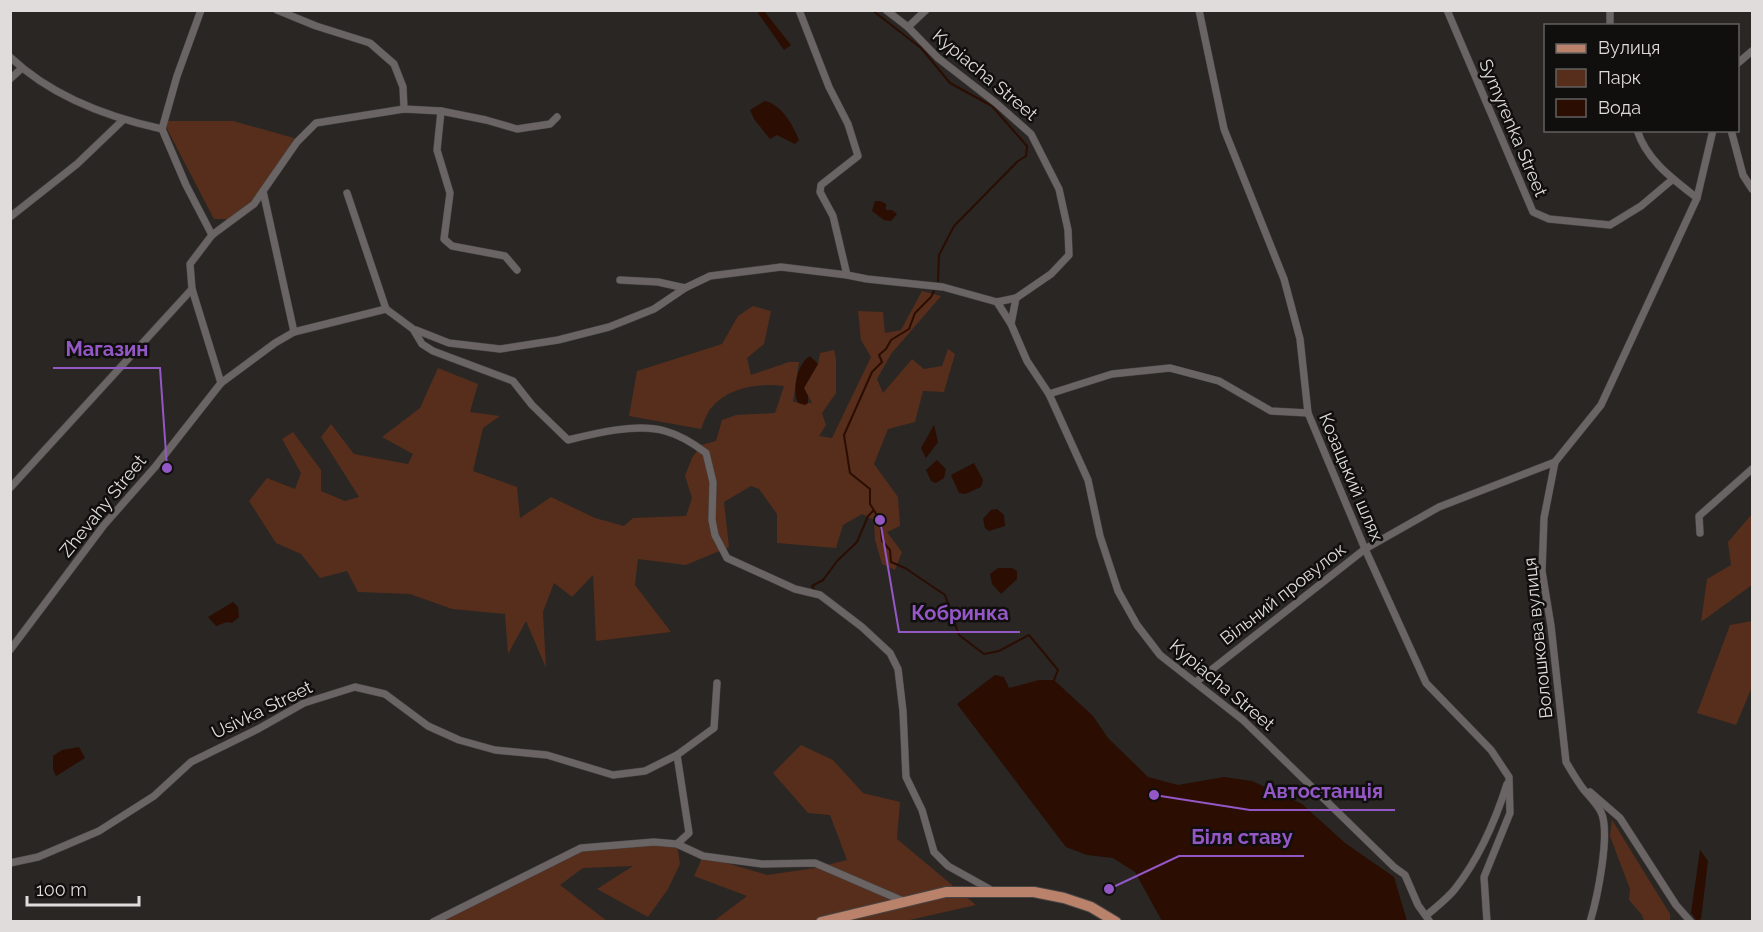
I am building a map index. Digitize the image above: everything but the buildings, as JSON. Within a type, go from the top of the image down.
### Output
[{"type":"main road","points":[[821,921],[946,892],[1034,892],[1064,898],[1116,921]]},
{"type":"street","points":[[201,10],[177,76],[162,129],[186,185],[212,235]]},
{"type":"street","points":[[277,10],[370,44],[394,64],[403,87],[404,109]]},
{"type":"street","points":[[799,10],[829,87],[848,124],[858,156],[820,185],[820,192],[833,216],[847,275]]},
{"type":"street","points":[[886,10],[908,27],[926,10]]},
{"type":"street","name":"Козацький шлях","points":[[1199,10],[1224,129],[1284,279],[1300,339],[1308,413],[1365,549],[1426,683],[1491,750],[1509,777]]},
{"type":"street","name":"Symyrenka Street","points":[[1447,10],[1533,212],[1549,219],[1610,225],[1641,206],[1673,179]]},
{"type":"street","name":"Kypiacha Street","points":[[908,27],[938,58],[996,103],[1031,134],[1059,189],[1068,230],[1069,255],[1051,274],[1016,298]]},
{"type":"street","points":[[1739,61],[1752,51]]},
{"type":"street","points":[[10,57],[48,87],[123,120],[162,129]]},
{"type":"street","points":[[10,79],[22,68]]},
{"type":"street","points":[[221,383],[192,289],[190,264],[212,235],[254,204],[297,142],[316,123],[404,109],[441,111],[517,129],[550,124],[557,117]]},
{"type":"street","points":[[441,111],[437,150],[450,193],[444,239],[452,246],[505,256],[517,270]]},
{"type":"street","points":[[10,217],[77,164],[123,120]]},
{"type":"street","points":[[1638,132],[1656,165],[1697,198]]},
{"type":"street","name":"Волошкова вулиця","points":[[1590,921],[1604,846],[1604,827],[1601,812],[1566,762],[1551,626],[1542,571],[1544,518],[1555,462],[1601,405],[1697,198],[1713,132]]},
{"type":"street","points":[[1732,132],[1743,175],[1752,189]]},
{"type":"street","points":[[264,191],[294,332]]},
{"type":"street","points":[[347,193],[386,309],[413,329],[449,343],[500,350],[558,340],[609,327],[654,309],[685,288],[710,276],[781,267],[867,279],[943,286],[997,302],[1016,298],[1011,324]]},
{"type":"street","points":[[620,280],[658,282],[685,288]]},
{"type":"street","points":[[10,488],[192,289]]},
{"type":"street","name":"Kypiacha Street","points":[[997,302],[1011,324],[1027,361],[1049,394],[1088,480],[1100,536],[1118,591],[1137,625],[1160,655],[1196,681],[1242,720],[1405,875],[1418,905],[1429,918]]},
{"type":"street","name":"Zhevahy Street","points":[[10,650],[104,525],[221,383],[275,343],[294,332],[386,309]]},
{"type":"street","points":[[413,329],[422,344],[433,351],[513,381],[532,405],[568,440],[643,428],[665,431],[688,440],[706,453],[713,482],[712,520],[715,535],[727,558],[795,589],[820,595],[862,627],[890,653],[898,669],[906,777],[922,810],[934,852],[948,866],[995,892]]},
{"type":"street","points":[[1049,394],[1112,374],[1170,368],[1219,381],[1270,411],[1308,413]]},
{"type":"street","name":"Вільний провулок","points":[[1196,681],[1365,549],[1439,507],[1555,462]]},
{"type":"street","points":[[1700,533],[1699,516],[1752,469]]},
{"type":"street","name":"Usivka Street","points":[[10,863],[38,857],[99,831],[154,796],[191,762],[304,703],[355,687],[385,694],[428,726],[459,740],[495,750],[547,755],[612,775],[645,771],[677,755],[714,728],[717,683]]},
{"type":"street","points":[[676,844],[689,833],[677,755]]},
{"type":"street","points":[[1429,918],[1454,890],[1484,846],[1509,777]]},
{"type":"street","points":[[1487,921],[1485,878],[1510,813],[1509,777]]},
{"type":"street","points":[[1578,782],[1620,818],[1676,905],[1691,921]]},
{"type":"street","points":[[433,921],[581,848],[654,842],[676,844],[703,856],[762,864],[815,863],[905,902]]},
{"type":"green space","points":[[168,121],[233,121],[294,138],[273,175],[252,200],[229,219],[214,219],[166,127]]},
{"type":"green space","points":[[922,291],[941,296],[891,354],[877,379],[883,393],[912,359],[924,369],[942,366],[948,349],[955,354],[944,392],[923,391],[915,422],[888,429],[874,464],[898,497],[900,526],[887,532],[902,552],[895,570],[882,564],[875,540],[874,520],[862,514],[843,525],[836,548],[777,543],[777,514],[759,489],[751,486],[724,502],[729,547],[686,565],[638,559],[635,585],[671,632],[596,641],[593,575],[572,597],[554,583],[543,612],[546,668],[526,621],[508,654],[505,614],[452,609],[410,594],[358,592],[347,571],[320,578],[301,554],[276,543],[249,501],[267,478],[295,489],[301,473],[282,439],[293,432],[321,470],[321,491],[345,501],[359,497],[321,437],[331,424],[354,454],[408,464],[413,454],[382,437],[420,408],[438,368],[478,384],[470,412],[500,416],[483,428],[473,471],[517,487],[520,518],[551,497],[595,518],[624,526],[633,518],[686,516],[692,498],[685,476],[692,458],[701,445],[716,441],[722,420],[736,415],[775,413],[784,386],[755,386],[727,395],[710,409],[701,429],[629,416],[637,371],[722,344],[738,316],[753,306],[771,311],[764,344],[747,358],[751,375],[789,362],[799,362],[793,402],[812,403],[804,388],[818,364],[820,353],[834,350],[836,393],[822,413],[826,425],[819,436],[832,438],[871,357],[861,340],[858,311],[883,312],[885,333],[901,330]]},
{"type":"green space","points":[[1752,514],[1752,585],[1701,622],[1707,579],[1731,565],[1728,542]]},
{"type":"green space","points":[[1752,621],[1752,687],[1736,725],[1697,713],[1730,625]]},
{"type":"green space","points":[[801,745],[833,760],[863,793],[900,802],[897,839],[976,905],[905,921],[714,921],[747,896],[694,876],[703,856],[767,875],[815,868],[847,860],[830,815],[808,813],[773,773]]},
{"type":"green space","points":[[1612,820],[1670,914],[1670,921],[1644,921],[1642,915],[1629,900],[1630,889],[1610,836]]},
{"type":"green space","points":[[677,844],[680,864],[668,889],[648,917],[597,889],[633,866],[583,868],[560,885],[607,921],[433,922],[581,848]]},
{"type":"water","points":[[764,11],[791,45],[784,50],[758,13]]},
{"type":"water","points":[[765,101],[777,107],[786,116],[799,140],[795,144],[777,135],[770,139],[754,119],[750,110]]},
{"type":"water","points":[[875,201],[886,204],[886,210],[892,210],[897,214],[891,221],[884,220],[872,211]]},
{"type":"water","points":[[810,356],[818,364],[804,388],[808,396],[808,403],[805,405],[798,403],[796,384],[802,365]]},
{"type":"water","points":[[934,425],[938,442],[926,458],[921,448]]},
{"type":"water","points":[[937,460],[946,469],[944,478],[936,483],[931,481],[926,470]]},
{"type":"water","points":[[974,463],[983,480],[981,487],[965,494],[959,493],[951,475]]},
{"type":"water","points":[[997,509],[1004,515],[1005,526],[989,531],[985,528],[983,519],[991,510]]},
{"type":"water","points":[[998,568],[1012,568],[1017,571],[1017,579],[1001,594],[992,584],[990,574]]},
{"type":"water","points":[[233,602],[238,607],[239,617],[232,623],[227,622],[216,626],[208,617]]},
{"type":"water","points":[[995,675],[1004,677],[1009,688],[1039,680],[1054,680],[1093,716],[1108,738],[1148,777],[1178,785],[1224,777],[1252,781],[1302,804],[1345,843],[1394,877],[1407,921],[1162,921],[1135,872],[1113,858],[1087,855],[1066,847],[957,704]]},
{"type":"water","points":[[79,747],[85,758],[56,776],[53,769],[53,756],[62,750]]},
{"type":"water","points":[[1700,850],[1708,861],[1701,919],[1697,921],[1691,913]]},
{"type":"waterway","points":[[872,10],[921,48],[950,83],[992,106],[1027,146],[1026,156],[1018,161],[954,226],[939,255],[938,281]]},
{"type":"waterway","points":[[934,291],[915,313],[909,329],[891,340],[879,355],[882,362],[872,372],[844,435],[850,473],[870,489],[870,504],[880,520],[882,541],[890,550],[891,562],[905,568],[945,595],[959,635],[984,654],[999,651],[1029,635],[1058,670],[1054,680]]},
{"type":"waterway","points":[[814,589],[812,586],[823,580],[838,560],[857,542],[868,516],[873,511]]},
{"type":"place","name":"Магазин","points":[[167,468]]},
{"type":"place","name":"Кобринка","points":[[880,520]]},
{"type":"place","name":"Автостанція","points":[[1154,795]]},
{"type":"place","name":"Біля ставу","points":[[1109,889]]}]
